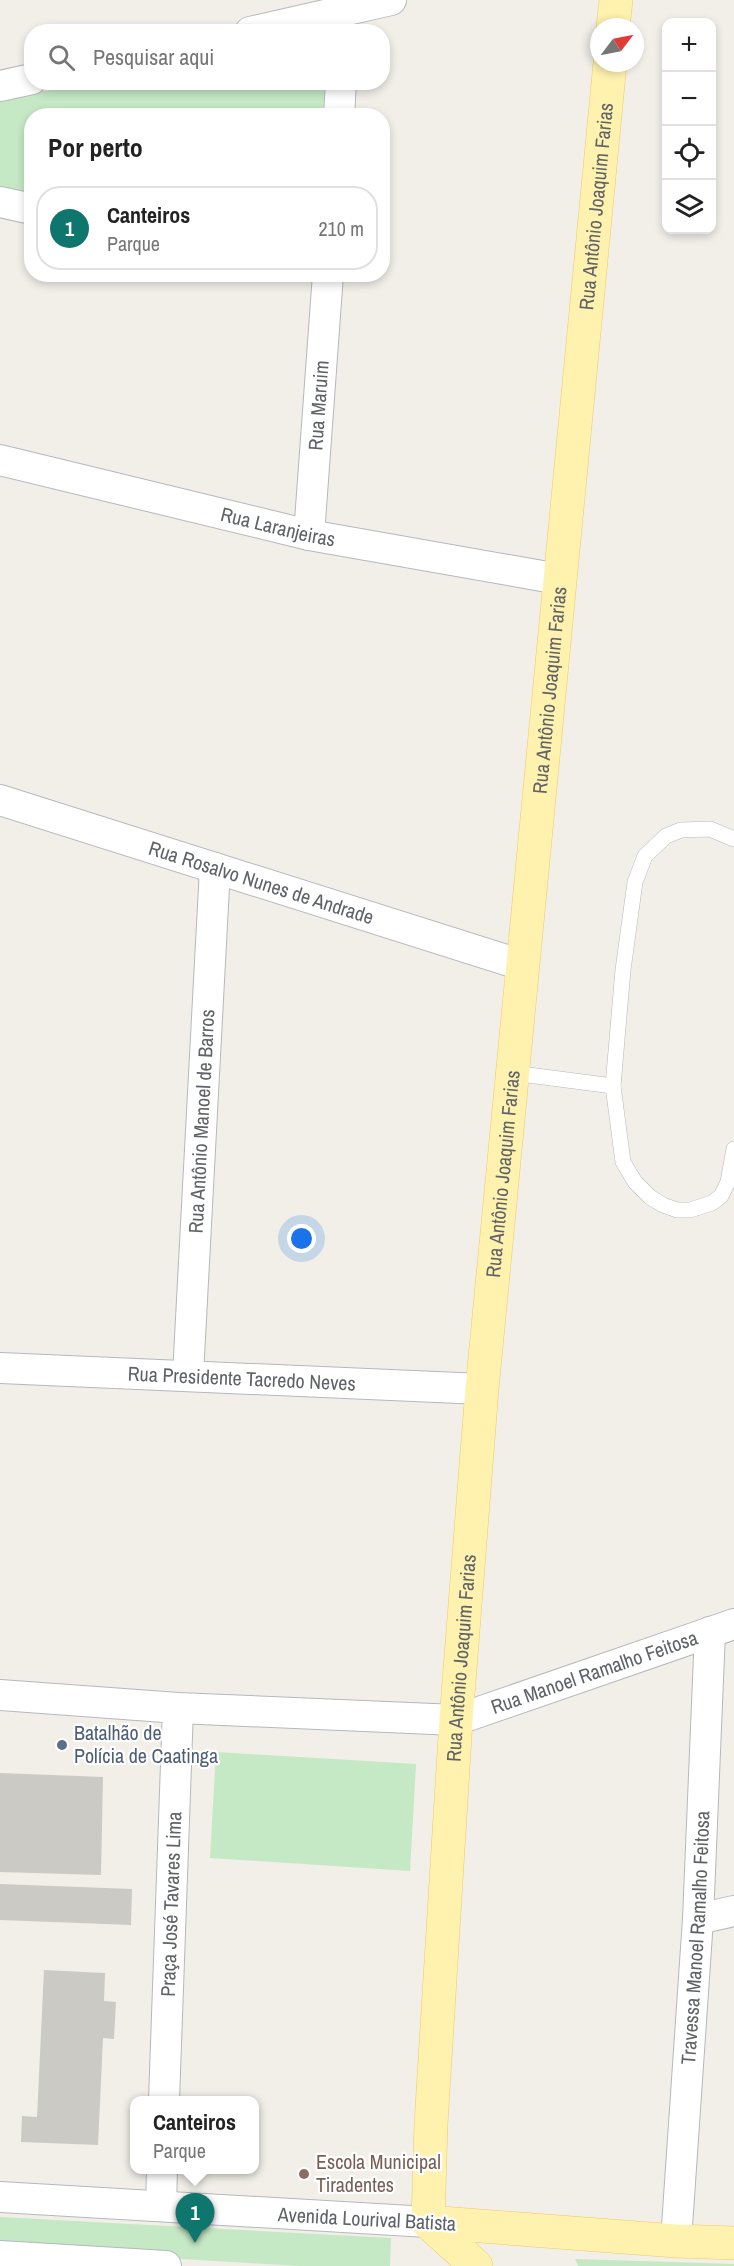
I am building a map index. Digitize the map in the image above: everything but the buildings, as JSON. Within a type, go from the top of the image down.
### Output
[{"type":"main road","points":[[614,18],[616,0]]},
{"type":"main road","name":"Rua Antônio Joaquim Farias","points":[[428,2222],[431,2124],[456,1720],[482,1389],[609,72]]},
{"type":"main road","points":[[428,2222],[476,2266]]},
{"type":"main road","name":"Avenida Lourival Batista","points":[[428,2222],[676,2241],[734,2243]]},
{"type":"street","points":[[319,24],[345,21],[391,0]]},
{"type":"street","points":[[0,86],[24,81]]},
{"type":"street","points":[[339,108],[341,90]]},
{"type":"street","points":[[0,202],[24,207]]},
{"type":"street","name":"Rua Maruim","points":[[309,535],[321,282]]},
{"type":"street","name":"Rua Laranjeiras","points":[[0,460],[309,535],[559,579]]},
{"type":"street","name":"Rua Rosalvo Nunes de Andrade","points":[[0,800],[522,965]]},
{"type":"street","name":"Rua Antônio Manoel de Barros","points":[[188,1375],[215,868]]},
{"type":"street","name":"Rua Presidente Tacredo Neves","points":[[0,1368],[482,1389]]},
{"type":"street","name":"Rua Manoel Ramalho Feitosa","points":[[456,1720],[722,1628]]},
{"type":"street","name":"Travessa Manoel Ramalho Feitosa","points":[[676,2241],[698,1919],[722,1628]]},
{"type":"street","points":[[0,1695],[178,1708],[456,1720]]},
{"type":"street","name":"Praça José Tavares Lima","points":[[164,2096],[178,1708]]},
{"type":"street","points":[[698,1919],[734,1911]]},
{"type":"street","points":[[160,2206],[162,2174]]},
{"type":"street","name":"Avenida Lourival Batista","points":[[0,2197],[428,2222]]},
{"type":"street","points":[[0,2256],[166,2266]]},
{"type":"lane","points":[[734,839],[711,829],[681,830],[666,837],[645,856],[635,882],[623,970],[614,1086],[623,1162],[635,1182],[650,1197],[663,1205],[677,1210],[690,1210],[712,1203],[721,1196],[728,1182],[734,1149]]},
{"type":"lane","points":[[513,1073],[614,1086]]},
{"type":"green space","points":[[49,90],[325,90],[323,108],[24,108],[24,192],[0,187],[0,100]]},
{"type":"green space","points":[[216,1752],[416,1764],[410,1871],[210,1858]]},
{"type":"green space","points":[[0,2217],[391,2238],[390,2266],[299,2266],[0,2248]]},
{"type":"green space","points":[[575,2259],[734,2264],[734,2266],[578,2266]]},
{"type":"place","name":"Batalhão de Polícia de Caatinga","points":[[62,1745]]},
{"type":"place","name":"Escola Municipal Tiradentes","points":[[304,2174]]},
{"type":"place","name":"Canteiros","points":[[195,2243]]}]
